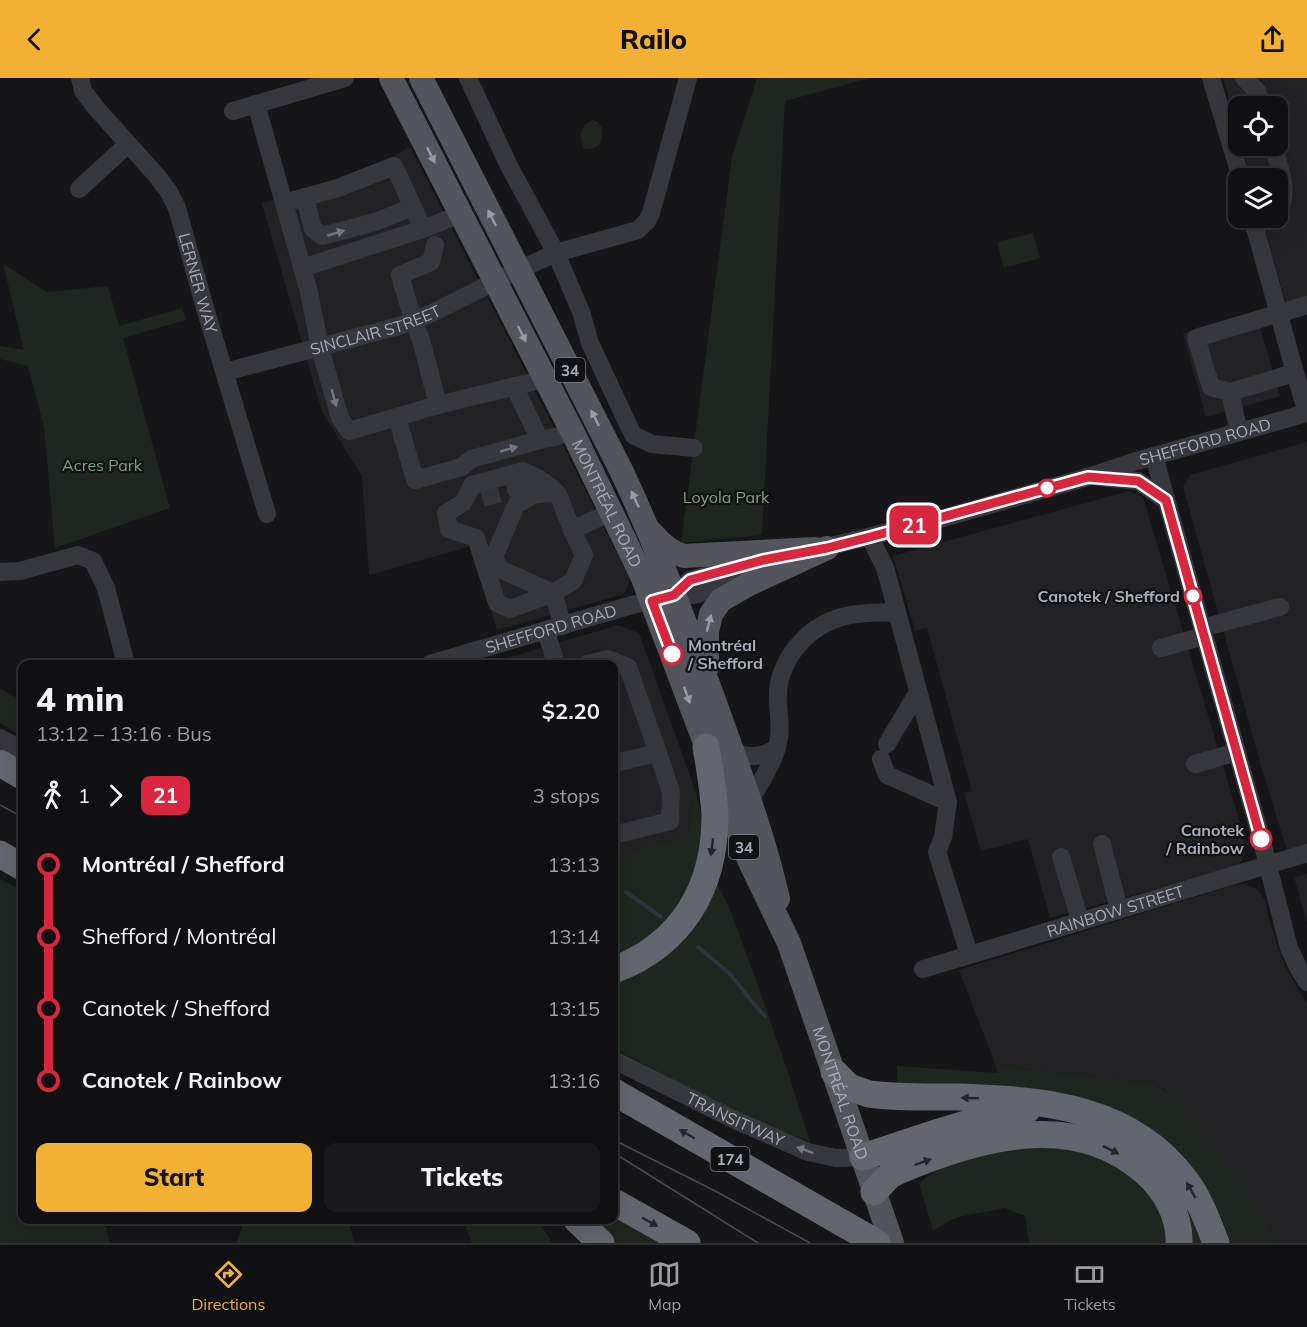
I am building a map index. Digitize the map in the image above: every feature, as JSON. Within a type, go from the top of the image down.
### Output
[{"type":"highway","points":[[0,744],[18,753]]},
{"type":"highway","points":[[618,969],[647,954],[675,931],[692,908],[702,889],[710,866],[715,816],[713,790],[719,750]]},
{"type":"highway","points":[[0,763],[18,774]]},
{"type":"highway","points":[[0,854],[18,865]]},
{"type":"highway","points":[[834,1072],[849,1087],[869,1094],[1025,1101],[1051,1105],[1108,1120],[1144,1140],[1175,1167],[1199,1203],[1216,1243]]},
{"type":"highway","name":"174","points":[[618,1094],[877,1243]]},
{"type":"highway","points":[[862,1157],[1010,1113],[1049,1109],[1090,1114]]},
{"type":"highway","points":[[874,1192],[889,1176],[898,1171],[952,1151],[1023,1135],[1063,1135],[1099,1144],[1119,1153],[1150,1176],[1170,1203],[1176,1218],[1179,1243]]},
{"type":"highway","points":[[618,1204],[687,1243]]},
{"type":"highway","points":[[581,1224],[601,1243]]},
{"type":"main road","name":"MONTRÉAL ROAD","points":[[391,78],[572,431],[642,576],[663,598],[706,681],[719,750],[750,800],[770,866],[789,943],[892,1243]]},
{"type":"main road","name":"MONTRÉAL ROAD","points":[[421,78],[621,470],[647,528],[663,598],[719,750],[750,862],[789,943]]},
{"type":"main road","points":[[647,528],[666,548],[684,556],[827,548]]},
{"type":"main road","points":[[706,681],[707,632],[711,614],[721,600],[747,585],[827,548]]},
{"type":"street","name":"LERNER WAY","points":[[80,78],[83,91],[169,192],[177,208],[267,514]]},
{"type":"street","points":[[233,111],[345,78]]},
{"type":"street","points":[[468,78],[509,166],[556,253],[581,312],[590,343],[633,435],[652,444],[694,448]]},
{"type":"street","name":"SINCLAIR STREET","points":[[225,372],[389,329],[432,313],[556,253],[638,230],[651,213],[688,78]]},
{"type":"street","points":[[1213,78],[1238,168]]},
{"type":"street","points":[[1244,78],[1257,91],[1259,96]]},
{"type":"street","points":[[256,104],[309,292],[320,348],[340,418],[349,431],[544,378]]},
{"type":"street","points":[[79,189],[128,144]]},
{"type":"street","points":[[284,203],[338,188],[393,166],[423,229]]},
{"type":"street","points":[[305,197],[313,229],[322,237],[375,222],[412,207]]},
{"type":"street","points":[[302,268],[423,229],[461,214]]},
{"type":"street","points":[[1255,228],[1307,413]]},
{"type":"street","points":[[435,245],[431,262],[400,275],[421,340],[438,405]]},
{"type":"street","points":[[1294,373],[1230,392],[1210,387],[1196,338],[1307,305]]},
{"type":"street","points":[[514,386],[540,440]]},
{"type":"street","points":[[1230,392],[1239,432]]},
{"type":"street","name":"SHEFFORD ROAD","points":[[471,659],[554,628],[632,605],[663,598],[695,595],[765,572],[827,548],[1088,477],[1307,413]]},
{"type":"street","points":[[397,417],[413,475],[462,458],[471,459],[572,431]]},
{"type":"street","points":[[1154,456],[1268,864],[1289,948],[1307,982]]},
{"type":"street","points":[[464,503],[472,485],[523,471],[551,487],[558,494],[584,555],[573,580],[553,594],[510,609],[497,603],[476,538],[449,529],[446,513],[464,503],[482,498]]},
{"type":"street","points":[[1088,477],[1138,481],[1166,500]]},
{"type":"street","points":[[516,489],[551,487]]},
{"type":"street","points":[[551,487],[516,505],[494,556],[500,569],[553,594]]},
{"type":"street","points":[[572,530],[611,512]]},
{"type":"street","points":[[870,537],[885,568],[948,802],[943,837],[937,852],[969,954]]},
{"type":"street","points":[[0,572],[20,572],[78,555],[93,561],[106,588],[125,660]]},
{"type":"street","points":[[553,594],[556,660]]},
{"type":"street","points":[[1161,648],[1280,607]]},
{"type":"street","points":[[750,800],[777,748],[779,684],[783,669],[800,643],[811,632],[841,617],[860,613],[897,613]]},
{"type":"street","points":[[618,663],[628,667],[671,792],[670,821],[618,835]]},
{"type":"street","points":[[918,692],[884,751],[887,775],[948,802]]},
{"type":"street","points":[[0,738],[18,748]]},
{"type":"street","points":[[719,750],[751,757],[777,748]]},
{"type":"street","points":[[1195,764],[1237,752]]},
{"type":"street","points":[[618,762],[658,753]]},
{"type":"street","points":[[1102,844],[1119,909]]},
{"type":"street","name":"RAINBOW STREET","points":[[923,969],[1307,853]]},
{"type":"street","points":[[1061,857],[1080,920]]},
{"type":"street","points":[[0,865],[18,876]]},
{"type":"street","name":"TRANSITWAY","points":[[618,1062],[733,1119],[808,1152],[836,1158],[862,1157]]},
{"type":"shaded area","points":[[1223,78],[1307,78],[1307,300],[1287,307],[1265,228],[1288,228],[1288,168],[1248,168],[1245,156],[1288,156],[1288,96],[1228,96]]},
{"type":"shaded area","points":[[410,147],[630,580],[624,594],[497,630],[471,546],[369,575],[362,476],[322,412],[262,203],[293,196],[377,165]]},
{"type":"shaded area","points":[[1256,313],[1280,396],[1206,417],[1183,333]]},
{"type":"shaded area","points":[[1307,442],[1307,845],[1287,851],[1183,487],[1190,475]]},
{"type":"shaded area","points":[[1129,491],[1143,497],[1246,843],[1245,853],[1240,863],[1230,868],[1050,918],[1028,839],[981,851],[964,793],[972,791],[927,628],[915,631],[893,556]]},
{"type":"shaded area","points":[[618,625],[639,633],[694,787],[688,835],[618,855],[618,660],[500,660]]},
{"type":"shaded area","points":[[1307,874],[1307,923],[1294,877]]},
{"type":"shaded area","points":[[1246,884],[1258,890],[1265,900],[1283,962],[1307,1003],[1307,1243],[1279,1243],[1220,1154],[1164,1089],[1152,1083],[996,1066],[959,970],[1234,885]]},
{"type":"green space","name":"Loyola Park","points":[[757,78],[870,78],[785,101],[762,535],[681,543],[732,157]]},
{"type":"green space","points":[[593,120],[598,122],[602,128],[601,141],[593,148],[584,149],[581,132],[588,122]]},
{"type":"green space","points":[[1033,233],[1040,258],[1004,268],[997,242]]},
{"type":"green space","name":"Acres Park","points":[[3,264],[47,292],[108,286],[119,326],[182,308],[186,320],[123,338],[170,508],[55,548],[44,427],[28,366],[0,359],[0,346],[24,350]]},
{"type":"green space","points":[[0,688],[18,699],[18,734],[0,723]]},
{"type":"green space","points":[[694,787],[703,821],[704,859],[675,920],[618,962],[618,855],[688,835]]},
{"type":"green space","points":[[0,879],[18,889],[18,1224],[105,1224],[110,1243],[0,1243]]},
{"type":"green space","points":[[715,882],[726,900],[737,929],[810,1142],[735,1110],[618,1051],[618,982],[629,978],[654,962]]},
{"type":"green space","points":[[897,1066],[998,1073],[996,1066],[1152,1083],[1177,1102],[1198,1125],[1238,1179],[1279,1243],[1231,1243],[1210,1194],[1166,1142],[897,1085]]},
{"type":"green space","points":[[1019,1147],[1075,1149],[1103,1157],[1146,1188],[1166,1223],[1168,1243],[1029,1243],[1025,1216],[1005,1208],[958,1217],[933,1230],[919,1183],[954,1163]]},
{"type":"green space","points":[[1189,1206],[1206,1243],[1188,1243],[1183,1208]]},
{"type":"green space","points":[[618,1214],[668,1243],[614,1243],[597,1224],[618,1224]]},
{"type":"green space","points":[[243,1224],[350,1224],[354,1243],[236,1243]]},
{"type":"green space","points":[[465,1224],[540,1224],[552,1243],[472,1243]]},
{"type":"waterway","points":[[626,892],[661,917]]},
{"type":"waterway","points":[[698,947],[730,975],[765,1016]]},
{"type":"tunnel","points":[[482,498],[516,489]]},
{"type":"tram line","points":[[0,805],[18,815]]},
{"type":"tram line","points":[[618,1142],[717,1192],[810,1243]]},
{"type":"tram line","points":[[618,1156],[758,1243]]},
{"type":"bus line","name":"21","points":[[672,654],[652,601],[674,595],[690,580],[763,560],[827,548],[936,520],[1088,477],[1138,481],[1166,500],[1261,839]]},
{"type":"place","name":"Canotek / Shefford","points":[[1193,596]]},
{"type":"place","name":"Montréal / Shefford","points":[[672,654]]},
{"type":"place","name":"Canotek / Rainbow","points":[[1261,839]]}]
